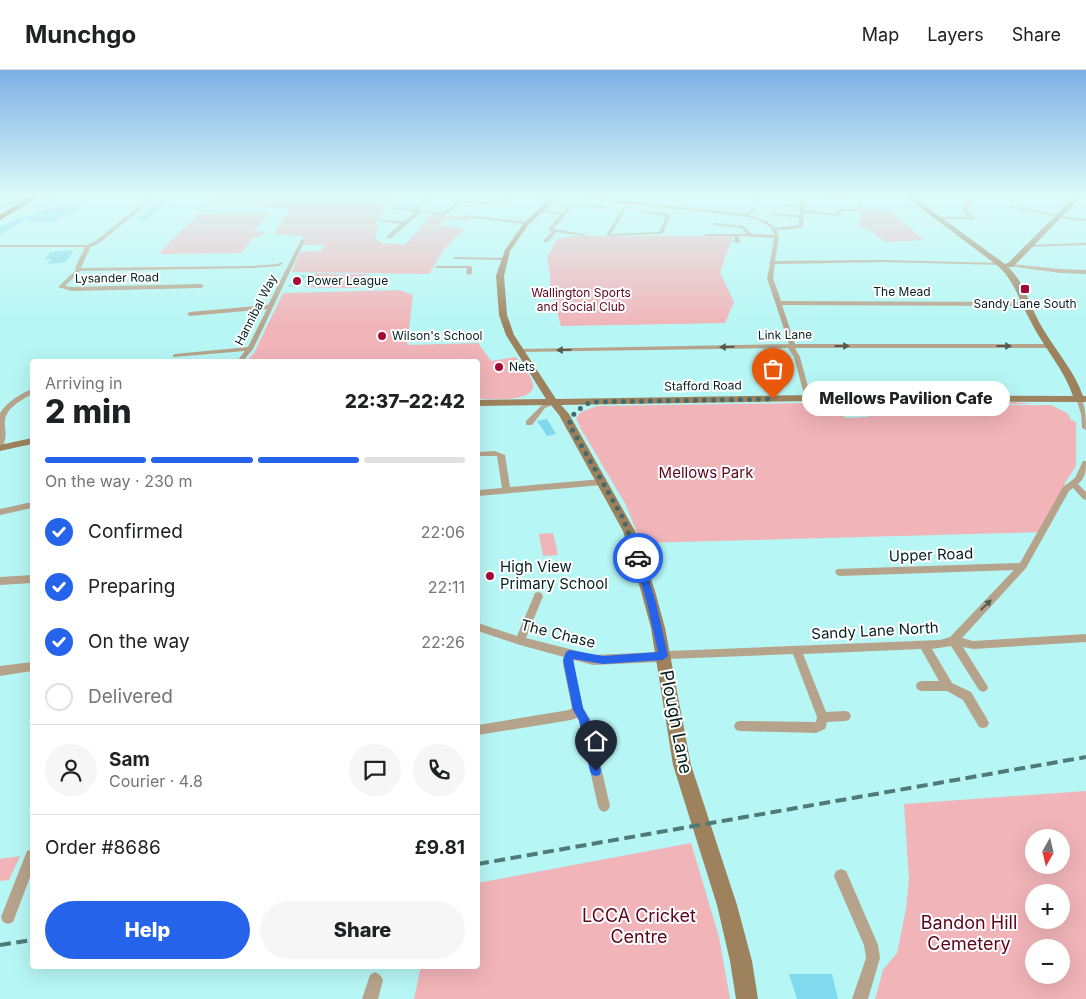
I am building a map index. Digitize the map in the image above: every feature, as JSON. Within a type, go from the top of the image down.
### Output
[{"type":"main road","points":[[501,268],[513,240]]},
{"type":"main road","points":[[970,240],[1005,265],[1014,277],[1035,322],[1084,396]]},
{"type":"main road","points":[[1005,265],[1034,240]]},
{"type":"main road","name":"Plough Lane","points":[[501,268],[503,315],[510,335],[553,403],[564,414],[623,518],[631,539],[650,597],[663,656],[674,732],[692,799],[727,905],[741,961],[747,999]]},
{"type":"main road","points":[[499,402],[527,397],[536,390],[541,382]]},
{"type":"main road","name":"Stafford Road","points":[[480,403],[1084,396]]},
{"type":"main road","points":[[569,424],[575,412],[590,402]]},
{"type":"main road","points":[[0,446],[30,441]]},
{"type":"street","points":[[0,246],[87,246],[99,240]]},
{"type":"street","name":"Hannibal Way","points":[[242,359],[250,349],[303,240]]},
{"type":"street","points":[[733,241],[738,242],[738,240]]},
{"type":"street","points":[[776,240],[770,278],[787,325],[792,348],[808,398]]},
{"type":"street","points":[[1029,246],[1086,244]]},
{"type":"street","points":[[87,246],[88,249],[78,267],[80,270],[252,267],[279,265],[280,263]]},
{"type":"street","points":[[454,258],[473,258],[501,268]]},
{"type":"street","points":[[438,267],[470,270],[473,258]]},
{"type":"street","points":[[772,263],[884,261],[1005,265],[1086,272]]},
{"type":"street","name":"Lysander Road","points":[[80,270],[61,287],[72,289],[201,286]]},
{"type":"street","name":"The Mead","points":[[778,303],[1026,304]]},
{"type":"street","points":[[190,314],[270,306]]},
{"type":"street","name":"Link Lane","points":[[521,351],[793,346],[1050,346]]},
{"type":"street","points":[[175,356],[250,349]]},
{"type":"street","points":[[0,446],[4,435],[1,422],[6,409],[30,392]]},
{"type":"street","points":[[1084,396],[1086,428]]},
{"type":"street","points":[[529,423],[543,406],[553,403]]},
{"type":"street","points":[[480,454],[495,453],[502,455],[507,491]]},
{"type":"street","name":"Sandy Lane North","points":[[663,656],[925,646],[953,641],[1023,566],[1066,489],[1075,482],[1086,462]]},
{"type":"street","points":[[480,493],[602,482]]},
{"type":"street","points":[[1075,482],[1086,497]]},
{"type":"street","points":[[0,512],[30,505]]},
{"type":"street","name":"Upper Road","points":[[840,572],[1023,566]]},
{"type":"street","points":[[0,581],[30,579]]},
{"type":"street","points":[[520,641],[538,596]]},
{"type":"street","name":"The Chase","points":[[480,628],[570,655],[603,660],[663,656]]},
{"type":"street","points":[[953,641],[974,645],[1086,638]]},
{"type":"street","points":[[953,641],[983,687]]},
{"type":"street","points":[[925,646],[948,686]]},
{"type":"street","points":[[740,726],[816,728],[821,725],[823,717],[796,650]]},
{"type":"street","points":[[570,655],[568,664],[578,710],[584,719],[604,806]]},
{"type":"street","points":[[0,671],[30,667]]},
{"type":"street","points":[[922,686],[948,686],[967,696],[983,723]]},
{"type":"street","points":[[480,730],[571,715],[578,710]]},
{"type":"street","points":[[823,717],[845,716]]},
{"type":"street","points":[[8,917],[30,861]]},
{"type":"street","points":[[841,876],[871,945],[873,958],[860,999]]},
{"type":"street","points":[[370,999],[375,980]]},
{"type":"green space","points":[[172,240],[251,240],[241,253],[158,254]]},
{"type":"green space","points":[[305,240],[378,240],[381,243],[405,245],[409,240],[453,240],[444,249],[429,274],[292,272],[300,252],[321,251],[325,245],[303,245]]},
{"type":"green space","name":"Wallington Sports and Social Club","points":[[556,240],[731,240],[720,272],[734,302],[725,323],[561,326],[550,286],[547,258]]},
{"type":"green space","points":[[883,240],[917,240],[885,242]]},
{"type":"green space","points":[[315,273],[340,274],[331,288],[304,287]]},
{"type":"green space","points":[[342,274],[367,274],[359,288],[333,288]]},
{"type":"green space","points":[[400,290],[413,295],[407,345],[478,343],[491,361],[516,357],[530,377],[533,384],[532,390],[528,394],[511,399],[480,399],[480,359],[249,359],[254,353],[283,293]]},
{"type":"green space","points":[[813,401],[1014,402],[1032,404],[928,405],[863,409],[861,406],[816,408],[812,406]]},
{"type":"green space","name":"Mellows Park","points":[[807,403],[818,413],[843,415],[845,418],[868,417],[865,411],[930,406],[1051,405],[1067,413],[1071,420],[1076,422],[1076,466],[1066,481],[1044,532],[641,543],[626,505],[576,418],[581,412],[597,406]]},
{"type":"green space","points":[[553,533],[558,555],[543,556],[539,534]]},
{"type":"green space","name":"Bandon Hill Cemetery","points":[[1086,791],[1086,999],[875,999],[883,970],[897,953],[906,909],[909,879],[904,804]]},
{"type":"green space","name":"LCCA Cricket Centre","points":[[691,843],[719,937],[730,999],[414,999],[420,969],[480,969],[480,883]]},
{"type":"green space","points":[[20,856],[9,880],[0,881],[0,859]]},
{"type":"building","points":[[74,250],[66,262],[48,264],[51,259],[45,259],[50,252]]},
{"type":"building","name":"Power League","points":[[296,275],[307,275],[299,287],[288,287]]},
{"type":"building","points":[[547,419],[556,434],[547,436],[537,421]]},
{"type":"building","points":[[789,974],[832,974],[838,999],[797,999]]},
{"type":"railway","points":[[480,864],[1086,757]]},
{"type":"railway","points":[[0,945],[30,940]]},
{"type":"way so far","points":[[638,558],[623,518],[569,424],[575,412],[590,402],[773,399]]},
{"type":"place","name":"Power League","points":[[297,281]]},
{"type":"place","name":"Sandy Lane South","points":[[1025,289]]},
{"type":"place","name":"Wilson's School","points":[[382,336]]},
{"type":"place","name":"Nets","points":[[499,367]]},
{"type":"place","name":"Mellows Pavilion Cafe","points":[[773,399]]},
{"type":"place","name":"High View Primary School","points":[[490,576]]},
{"type":"route","points":[[596,771],[584,719],[578,710],[568,660],[570,655],[593,660],[658,658],[663,656],[652,603],[638,558]]}]
